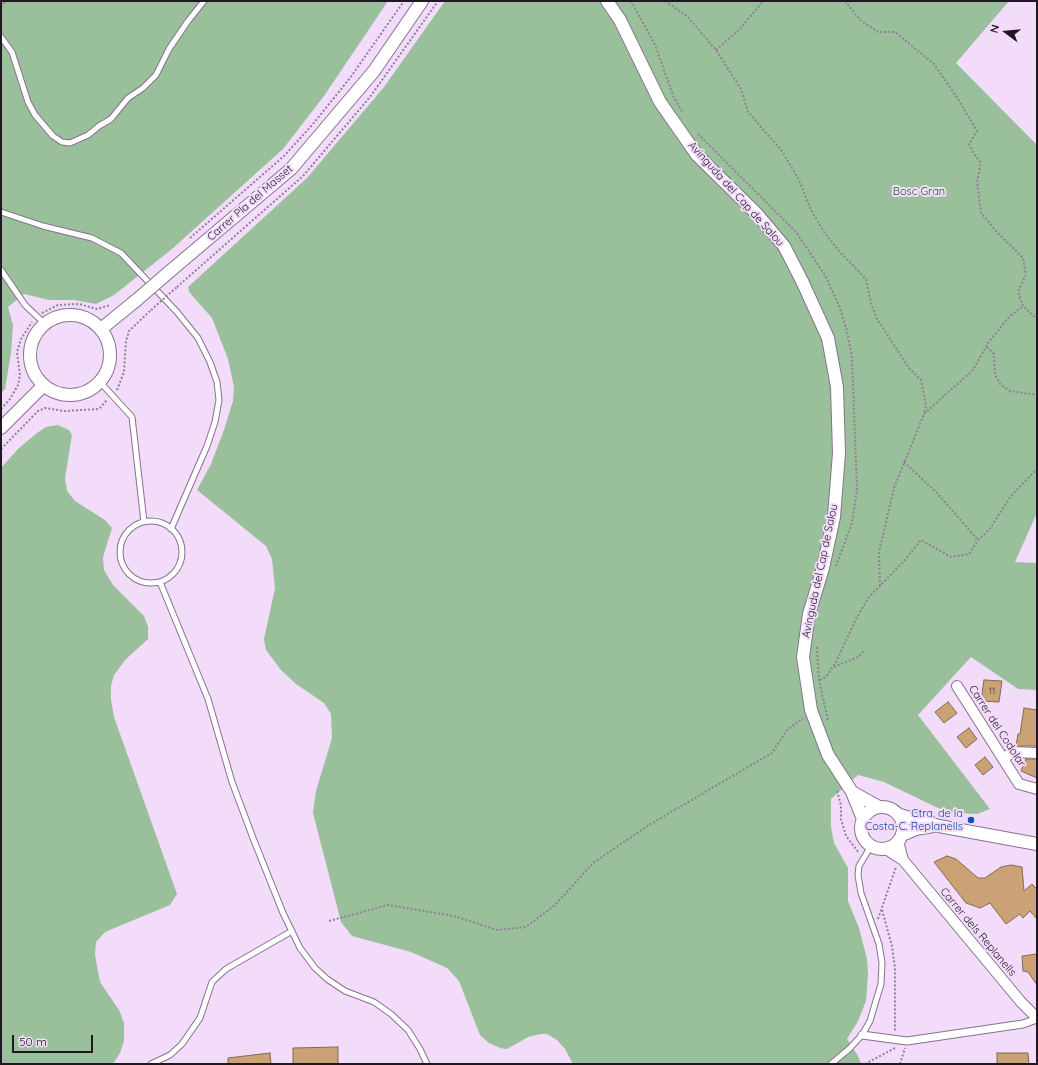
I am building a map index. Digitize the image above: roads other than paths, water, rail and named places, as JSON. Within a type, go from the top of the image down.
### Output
[{"type":"street","name":"Carrer Pla del Masset","points":[[101,329],[291,169],[374,71],[422,1]]},
{"type":"street","name":"Avinguda del Cap de Salou","points":[[607,1],[620,20],[660,102],[698,155],[757,214],[784,246],[828,338],[837,387],[839,453],[834,517],[823,568],[809,614],[804,657],[811,710],[828,755],[844,782],[852,792],[863,819]]},
{"type":"street","points":[[68,315],[80,316],[91,321],[101,329],[107,339],[110,355],[106,372],[100,382],[91,390],[79,394],[67,395],[55,392],[44,386],[35,375],[31,362],[31,348],[40,320],[68,315]]},
{"type":"street","points":[[1,428],[44,386]]},
{"type":"street","name":"Carrer del Codolar","points":[[957,686],[1004,758],[1019,784],[1037,789]]},
{"type":"street","points":[[1004,758],[1013,752],[1037,753]]},
{"type":"street","name":"Avinguda del Cap de Salou","points":[[852,792],[879,807]]},
{"type":"street","points":[[939,826],[916,829],[900,838],[886,849],[871,846],[864,839],[861,830],[863,819],[868,812],[879,807],[891,808],[900,815],[939,826],[1037,844]]},
{"type":"street","points":[[900,815],[903,826],[900,838]]},
{"type":"street","name":"Carrer dels Replanells","points":[[900,838],[903,860]]},
{"type":"street","name":"Carrer dels Replanells","points":[[886,849],[903,860],[1021,1002],[1037,1018]]},
{"type":"street","points":[[862,1035],[907,1041],[1023,1024],[1037,1018]]},
{"type":"lane","points":[[1,38],[12,52],[28,102],[35,115],[53,136],[62,142],[70,143],[88,135],[111,119],[128,98],[143,88],[156,75],[169,48],[204,1]]},
{"type":"lane","points":[[1,212],[32,223],[92,238],[121,253],[177,312],[198,338],[210,362],[217,382],[219,400],[216,422],[171,529]]},
{"type":"lane","points":[[1,270],[25,305],[40,320]]},
{"type":"lane","points":[[100,382],[132,417],[144,522]]},
{"type":"lane","points":[[144,522],[159,522],[171,529],[181,542],[181,559],[174,574],[160,582],[143,582],[136,579],[124,568],[120,552],[125,536],[133,527],[144,522]]},
{"type":"lane","points":[[160,582],[208,699],[232,782],[282,913],[300,948],[315,968],[327,979],[345,991],[374,1002],[391,1014],[408,1030],[420,1049],[427,1064]]},
{"type":"lane","points":[[831,1064],[862,1035],[870,1021],[881,984],[882,964],[875,931],[858,885],[859,866],[871,846]]},
{"type":"lane","points":[[151,1064],[170,1056],[182,1044],[200,1018],[212,982],[226,969],[292,931]]},
{"type":"place","name":"Ctra. de la Costa-C. Replanells","points":[[971,820]]},
{"type":"park label","name":"Bosc Gran","points":[[919,192]]}]
